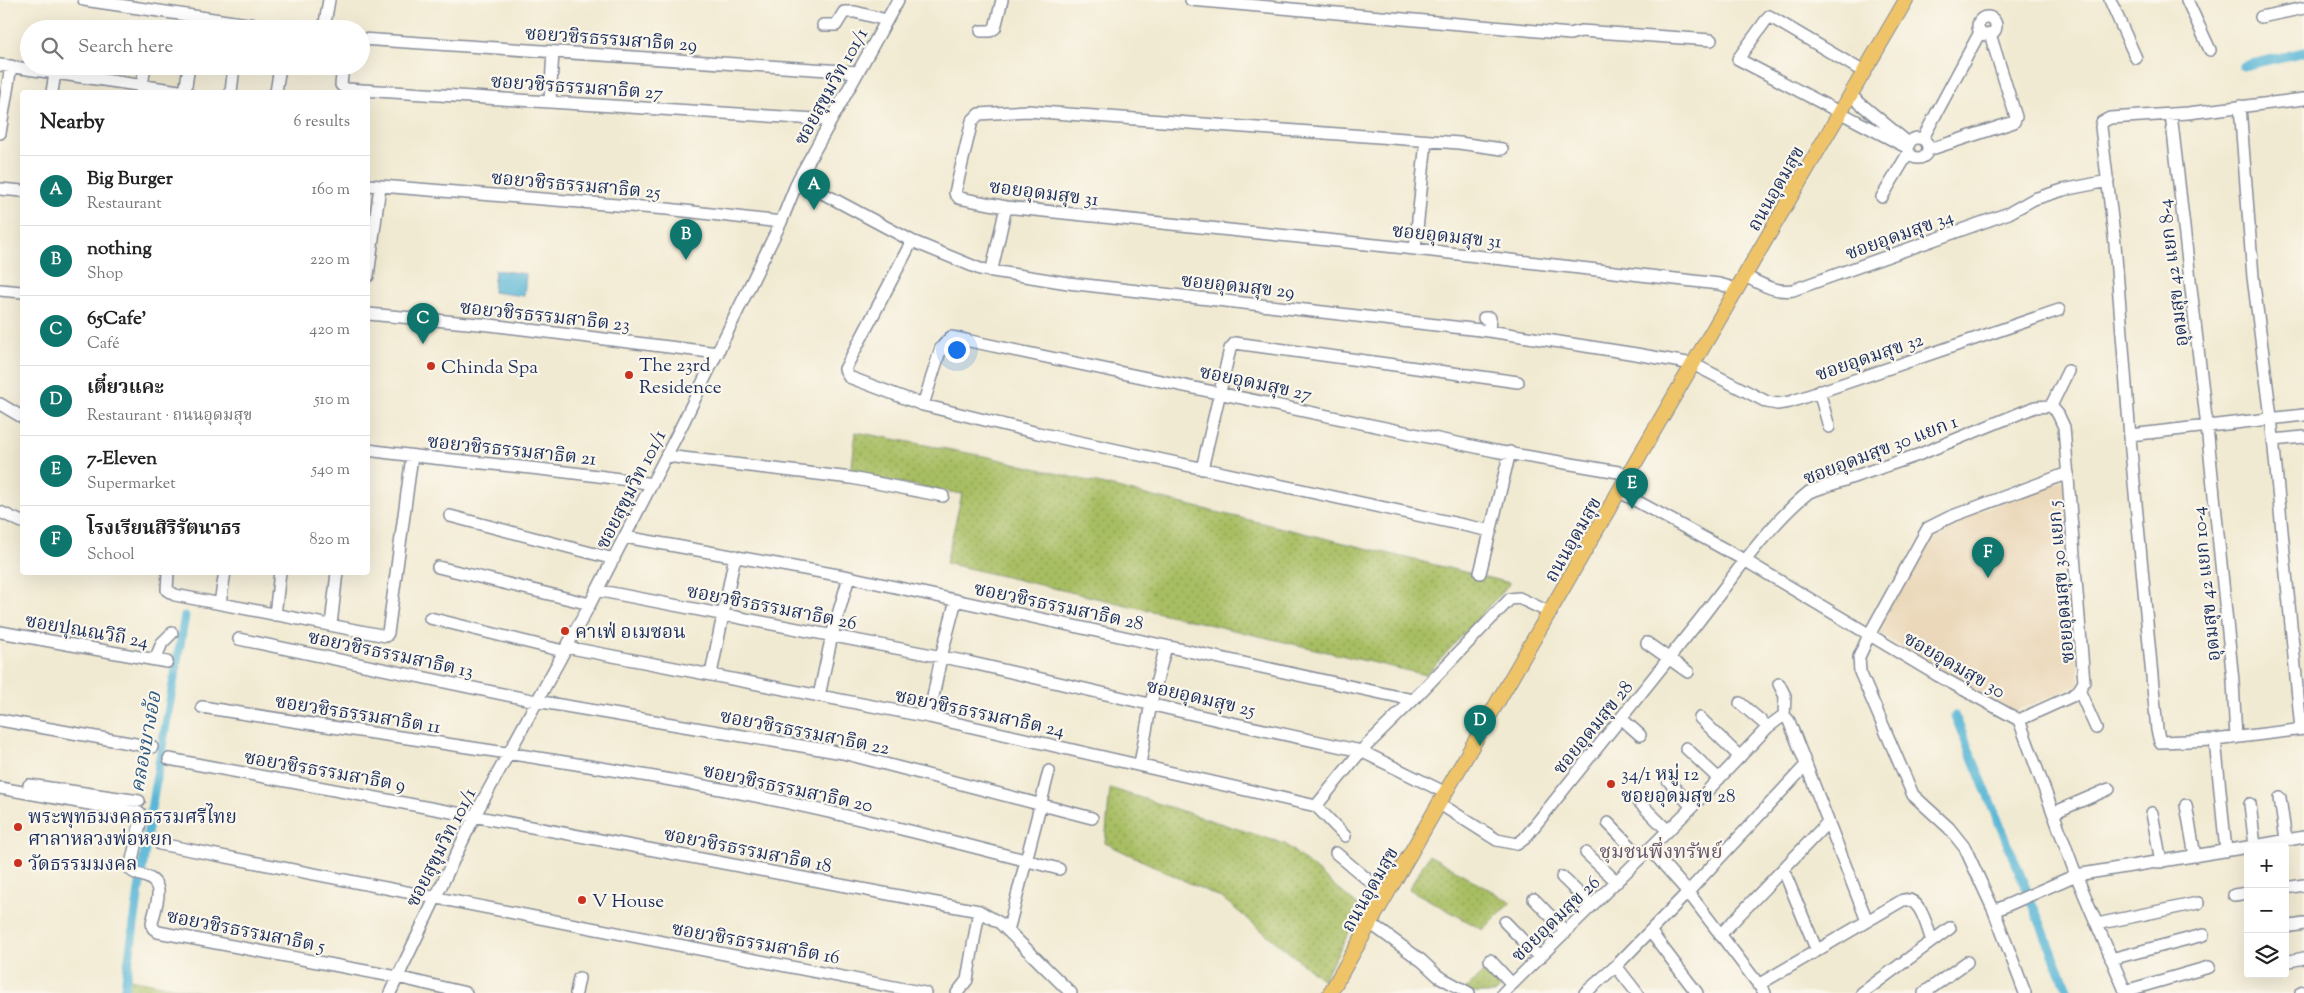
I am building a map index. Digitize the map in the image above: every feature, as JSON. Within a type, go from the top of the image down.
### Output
[{"type":"main road","name":"ถนนอุดมสุข","points":[[1330,993],[1693,364],[1906,0]]},
{"type":"street","points":[[84,0],[119,3],[226,20]]},
{"type":"street","points":[[326,20],[329,0]]},
{"type":"street","name":"ซอยสุขุมวิท 101/1","points":[[390,993],[475,815],[590,604],[652,484],[781,222],[798,180],[898,0]]},
{"type":"street","points":[[981,31],[990,31],[995,28],[1002,0]]},
{"type":"street","points":[[1191,0],[1570,34],[1580,31],[1711,40]]},
{"type":"street","points":[[2110,0],[2136,58]]},
{"type":"street","points":[[2187,0],[2210,50]]},
{"type":"street","points":[[2261,17],[2304,8]]},
{"type":"street","points":[[823,25],[836,25],[844,12],[855,12],[886,20]]},
{"type":"street","points":[[1864,72],[1769,16],[1738,59],[1840,114],[1909,148]]},
{"type":"street","points":[[1923,138],[1985,34],[2016,117],[2014,122],[1928,150]]},
{"type":"street","name":"ซอยวชิรธรรมสาธิต 29","points":[[370,40],[858,72]]},
{"type":"street","points":[[550,101],[553,52]]},
{"type":"street","points":[[0,133],[5,66],[20,67]]},
{"type":"street","points":[[52,90],[54,75]]},
{"type":"street","points":[[79,75],[141,89],[156,90]]},
{"type":"street","points":[[98,79],[99,75]]},
{"type":"street","points":[[141,89],[143,75]]},
{"type":"street","points":[[186,90],[188,75]]},
{"type":"street","points":[[231,90],[233,75]]},
{"type":"street","points":[[276,90],[279,75]]},
{"type":"street","name":"ซอยวชิรธรรมสาธิต 27","points":[[342,75],[341,85],[346,89],[363,90]]},
{"type":"street","name":"ซอยวชิรธรรมสาธิต 27","points":[[370,90],[831,120]]},
{"type":"street","points":[[1850,96],[1909,148],[1918,158],[1924,156],[1928,150],[1928,143],[1923,138],[1916,138],[1909,148],[1882,197]]},
{"type":"street","points":[[2240,106],[2253,277],[2271,417],[2303,729],[2215,740],[2160,742],[2102,122],[2110,118],[2171,114],[2240,106],[2304,99]]},
{"type":"street","name":"ซอยอุดมสุข 31","points":[[1502,149],[1426,141],[1036,112],[979,114],[972,121],[956,195],[959,198],[1006,207],[1416,249],[1718,284],[1737,289]]},
{"type":"street","name":"อุดมสุข 42 แยก 8-4","points":[[2171,114],[2207,427]]},
{"type":"street","points":[[1416,249],[1426,141]]},
{"type":"street","name":"ซอยอุดมสุข 29","points":[[798,180],[912,241],[972,266],[1068,283],[1489,331],[1693,364]]},
{"type":"street","name":"ซอยอุดมสุข 34","points":[[1745,276],[1773,290],[1782,292],[1794,290],[2008,213],[2034,199],[2063,190],[2108,182]]},
{"type":"street","name":"ซอยวชิรธรรมสาธิต 25","points":[[370,185],[667,209],[781,222]]},
{"type":"street","points":[[370,261],[380,186]]},
{"type":"street","points":[[0,189],[20,191]]},
{"type":"street","points":[[992,270],[1006,207]]},
{"type":"street","points":[[912,241],[845,369],[849,378],[923,406],[1038,433],[1491,531]]},
{"type":"street","points":[[0,290],[20,292]]},
{"type":"street","name":"ซอยอุดมสุข 32","points":[[1693,364],[1767,402],[1776,404],[2059,310]]},
{"type":"street","name":"ซอยวชิรธรรมสาธิต 23","points":[[370,314],[490,325],[718,352]]},
{"type":"street","points":[[1484,318],[1490,318],[1489,331]]},
{"type":"street","name":"ซอยอุดมสุข 27","points":[[923,406],[941,348],[951,337],[1510,452],[1630,474]]},
{"type":"street","points":[[1202,469],[1230,349],[1235,342],[1518,382]]},
{"type":"street","points":[[2051,406],[2068,371]]},
{"type":"street","points":[[1819,391],[1830,427]]},
{"type":"street","points":[[0,404],[20,416]]},
{"type":"street","name":"ซอยอุดมสุข 30 แยก 5","points":[[2019,720],[2064,700],[2079,690],[2084,682],[2064,427],[2058,414],[2051,406]]},
{"type":"street","name":"ซอยอุดมสุข 30 แยก 1","points":[[1746,561],[1794,504],[1809,492],[1918,455],[2035,407],[2051,406]]},
{"type":"street","points":[[2130,436],[2271,417],[2304,415]]},
{"type":"street","name":"อุดมสุข 42 แยก 10-4","points":[[2207,427],[2233,681],[2236,738]]},
{"type":"street","points":[[2273,440],[2304,437]]},
{"type":"street","name":"ซอยวชิรธรรมสาธิต 21","points":[[370,450],[603,476],[652,484]]},
{"type":"street","points":[[1480,573],[1510,452]]},
{"type":"street","points":[[168,575],[167,584],[170,593],[386,636],[388,633],[412,456]]},
{"type":"street","points":[[666,456],[851,478],[943,496]]},
{"type":"street","points":[[2025,993],[1994,911],[1959,840],[1920,804],[1908,787],[1860,672],[1859,658],[1869,635],[1928,528],[1950,517],[2068,473]]},
{"type":"street","name":"ซอยอุดมสุข 30","points":[[1620,492],[1746,561],[1869,635],[2019,720],[2076,874],[2125,992]]},
{"type":"street","points":[[0,512],[20,521]]},
{"type":"street","points":[[450,516],[614,559]]},
{"type":"street","name":"ซอยวชิรธรรมสาธิต 28","points":[[625,537],[849,577],[1413,700]]},
{"type":"street","points":[[711,674],[735,556]]},
{"type":"street","name":"ซอยอุดมสุข 28","points":[[1443,798],[1498,840],[1517,844],[1524,839],[1622,719],[1746,561]]},
{"type":"street","points":[[438,567],[590,604]]},
{"type":"street","points":[[220,603],[225,575]]},
{"type":"street","points":[[275,615],[280,575]]},
{"type":"street","points":[[331,625],[337,575]]},
{"type":"street","points":[[819,696],[832,635],[849,577]]},
{"type":"street","name":"ซอยวชิรธรรมสาธิต 26","points":[[596,590],[941,657]]},
{"type":"street","points":[[1345,836],[1316,806],[1361,751],[1510,599],[1519,598],[1551,613]]},
{"type":"street","points":[[929,717],[941,657],[956,600]]},
{"type":"street","name":"ซอยวชิรธรรมสาธิต 24","points":[[430,618],[564,650],[711,674],[929,717],[1316,806]]},
{"type":"street","name":"ซอยปุณณวิถี 24","points":[[0,632],[167,662]]},
{"type":"street","points":[[155,660],[162,643],[172,633]]},
{"type":"street","name":"ซอยวชิรธรรมสาธิต 13","points":[[239,639],[536,701]]},
{"type":"street","points":[[1648,643],[1670,657],[1688,672]]},
{"type":"street","points":[[1140,764],[1150,703],[1166,646]]},
{"type":"street","name":"ซอยอุดมสุข 25","points":[[941,657],[1361,751],[1443,798]]},
{"type":"street","points":[[1779,684],[1785,696],[1781,717],[1789,721],[1867,921]]},
{"type":"street","points":[[2079,690],[2096,728]]},
{"type":"street","name":"ซอยวชิรธรรมสาธิต 22","points":[[536,701],[843,753],[1092,818]]},
{"type":"street","points":[[1740,703],[1768,727]]},
{"type":"street","name":"ซอยวชิรธรรมสาธิต 11","points":[[202,707],[508,753]]},
{"type":"street","name":"ซอยอุดมสุข 26","points":[[1503,993],[1692,808],[1768,727],[1781,717]]},
{"type":"street","points":[[1700,718],[1740,757]]},
{"type":"street","points":[[1622,719],[1640,735]]},
{"type":"street","points":[[0,720],[152,747]]},
{"type":"street","points":[[2215,740],[2226,851]]},
{"type":"street","points":[[1686,748],[1719,779]]},
{"type":"street","name":"ซอยวชิรธรรมสาธิต 20","points":[[508,753],[725,790],[825,810],[1058,869]]},
{"type":"street","name":"ซอยวชิรธรรมสาธิต 9","points":[[169,759],[475,815]]},
{"type":"street","points":[[1585,993],[1616,966],[1688,892],[1806,765]]},
{"type":"street","points":[[1008,931],[1025,860],[1050,771]]},
{"type":"street","points":[[1668,780],[1692,808]]},
{"type":"street","points":[[0,781],[139,801]]},
{"type":"street","name":"ซอยวชิรธรรมสาธิต 5","points":[[0,788],[140,813],[141,819],[130,869],[133,873],[152,878],[157,882],[159,889],[152,923],[153,928],[158,932],[397,977]]},
{"type":"street","points":[[2053,814],[2109,789]]},
{"type":"street","points":[[2280,798],[2286,840]]},
{"type":"street","points":[[1636,799],[1668,831]]},
{"type":"street","points":[[2250,804],[2250,843]]},
{"type":"street","points":[[2186,806],[2195,856]]},
{"type":"street","points":[[2152,813],[2161,862]]},
{"type":"street","name":"ซอยวชิรธรรมสาธิต 18","points":[[475,815],[979,911],[991,916],[1008,931],[1071,993]]},
{"type":"street","points":[[1720,935],[1828,822]]},
{"type":"street","points":[[1608,823],[1688,892],[1761,989],[1817,951],[1903,900],[1912,900],[1917,905],[1932,941]]},
{"type":"street","points":[[2268,843],[2304,837]]},
{"type":"street","name":"ซอยวชิรธรรมสาธิต 16","points":[[160,844],[925,993]]},
{"type":"street","points":[[1994,911],[2076,874],[2161,862],[2244,847]]},
{"type":"street","points":[[1336,853],[1386,896]]},
{"type":"street","points":[[1586,853],[1617,882]]},
{"type":"street","points":[[1783,869],[1817,951]]},
{"type":"street","points":[[1562,877],[1592,906]]},
{"type":"street","points":[[2289,887],[2304,885]]},
{"type":"street","points":[[2234,895],[2244,894]]},
{"type":"street","points":[[1534,899],[1566,932]]},
{"type":"street","points":[[2097,924],[2198,903]]},
{"type":"street","points":[[957,993],[967,980],[979,911]]},
{"type":"street","points":[[1505,922],[1540,958]]},
{"type":"street","points":[[1370,923],[1422,961],[1438,976],[1469,993]]},
{"type":"street","points":[[2289,926],[2304,924]]},
{"type":"street","points":[[1862,993],[1950,928]]},
{"type":"street","points":[[1650,931],[1697,993]]},
{"type":"street","points":[[2111,959],[2203,935]]},
{"type":"street","points":[[2289,961],[2304,958]]},
{"type":"street","points":[[1490,960],[1512,984]]},
{"type":"street","points":[[1924,993],[1967,962]]},
{"type":"street","points":[[1616,966],[1637,993]]},
{"type":"street","points":[[2125,992],[2209,967]]},
{"type":"street","points":[[397,977],[466,993]]},
{"type":"street","points":[[576,993],[579,978]]},
{"type":"shaded area","points":[[2062,480],[2066,483],[2079,685],[2013,712],[1881,635],[1878,627],[1931,529]]},
{"type":"green space","points":[[856,432],[989,457],[1510,583],[1426,675],[946,563],[962,494],[851,474]]},
{"type":"green space","points":[[1110,788],[1285,844],[1362,909],[1323,980],[1223,899],[1105,843]]},
{"type":"green space","points":[[1429,855],[1511,902],[1483,930],[1409,889]]},
{"type":"green space","points":[[1483,972],[1502,987],[1496,993],[1462,993]]},
{"type":"green space","points":[[124,978],[205,993],[122,993]]},
{"type":"water","points":[[495,270],[526,274],[524,296],[493,292]]},
{"type":"waterway","points":[[2243,66],[2304,52]]},
{"type":"waterway","name":"คลองบางอ้อ","points":[[124,993],[150,815],[185,616]]},
{"type":"waterway","points":[[1955,716],[2069,993]]},
{"type":"place","name":"Big Burger","points":[[814,210]]},
{"type":"place","name":"nothing","points":[[686,260]]},
{"type":"place","name":"65Cafe'","points":[[423,344]]},
{"type":"place","name":"Chinda Spa","points":[[431,366]]},
{"type":"place","name":"The 23rd Residence","points":[[629,375]]},
{"type":"place","name":"7-Eleven","points":[[1632,509]]},
{"type":"place","name":"โรงเรียนสิริรัตนาธร","points":[[1988,578]]},
{"type":"place","name":"คาเฟ่ อเมซอน","points":[[565,631]]},
{"type":"place","name":"เตี๋ยวแคะ","points":[[1480,746]]},
{"type":"place","name":"34/1 หมู่ 12 ซอยอุดมสุข 28","points":[[1611,784]]},
{"type":"place","name":"พระพุทธมงคลธรรมศรีไทย ศาลาหลวงพ่อหยก","points":[[18,827]]},
{"type":"place","name":"วัดธรรมมงคล","points":[[18,863]]},
{"type":"place","name":"V House","points":[[582,900]]},
{"type":"district","name":"ชุมชนพึ่งทรัพย์","points":[[1661,851]]}]
